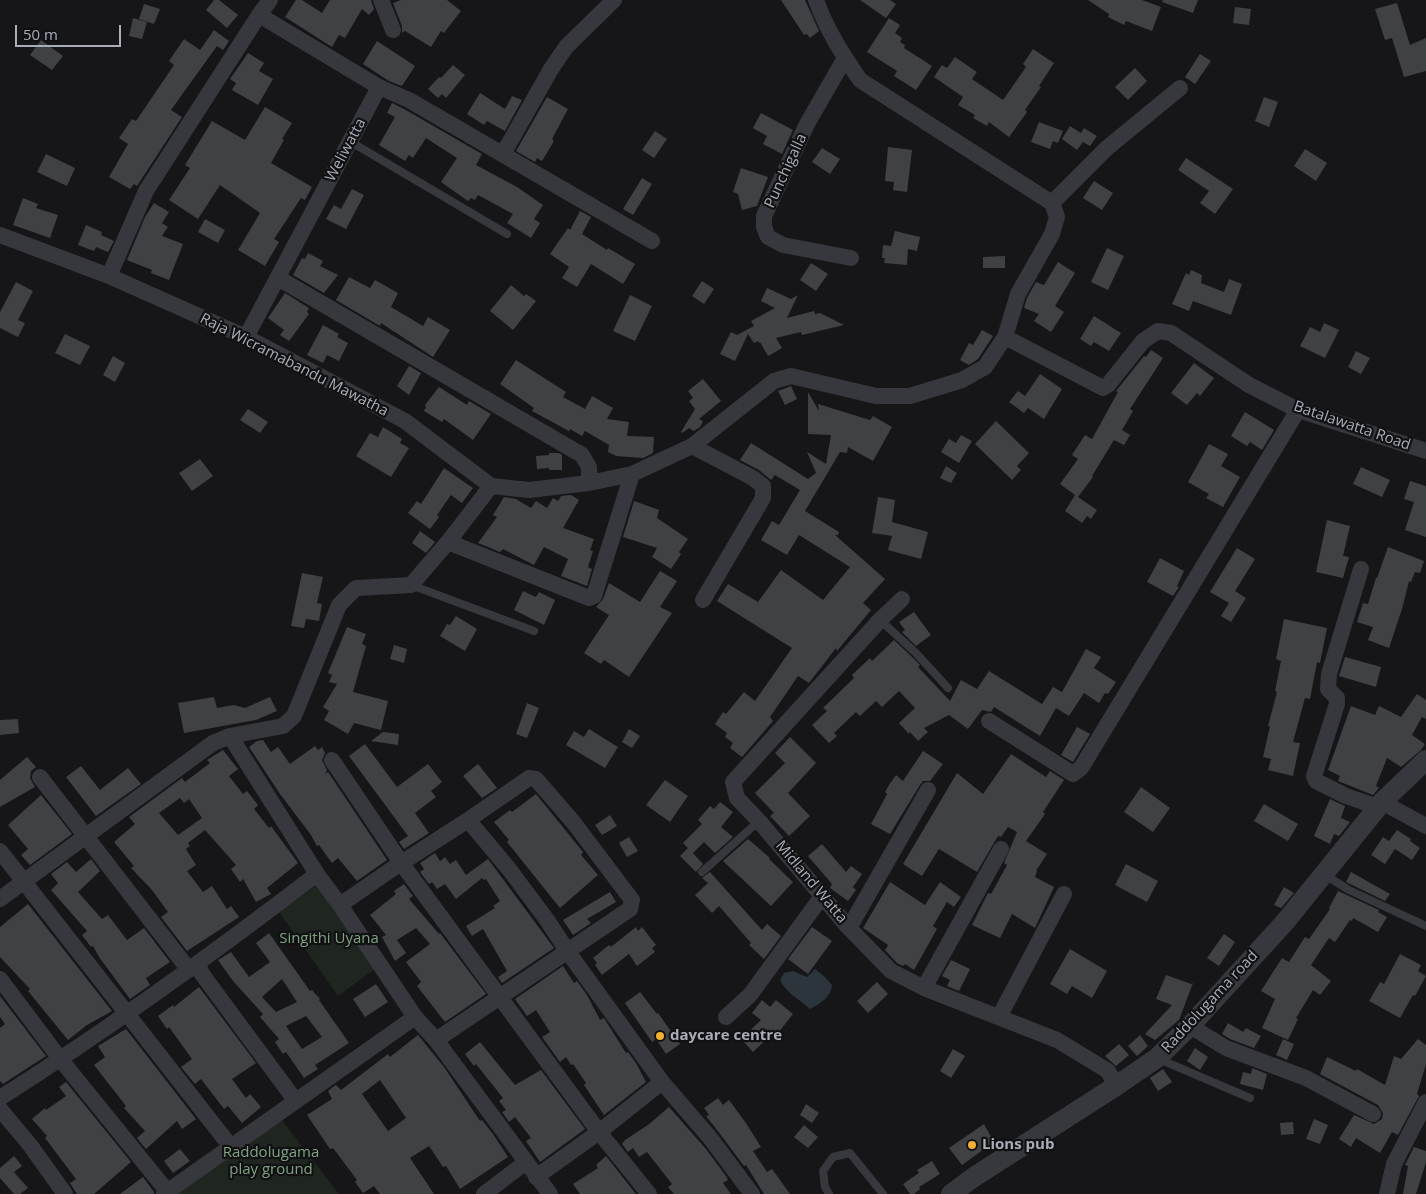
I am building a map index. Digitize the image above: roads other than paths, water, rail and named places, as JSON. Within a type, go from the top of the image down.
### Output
[{"type":"street","points":[[109,276],[146,192],[270,0]]},
{"type":"street","points":[[381,0],[393,30]]},
{"type":"street","points":[[503,154],[566,47],[614,0]]},
{"type":"street","points":[[0,899],[213,743],[230,736],[283,726],[294,716],[338,605],[356,588],[411,585],[448,542],[491,486],[529,490],[589,483],[632,474],[692,446],[774,381],[791,376],[876,396],[910,396],[962,380],[984,367],[1005,337],[1018,294],[1052,234],[1057,217],[1052,203],[860,80],[845,58],[816,0]]},
{"type":"street","points":[[259,15],[379,87],[409,100],[652,241]]},
{"type":"street","name":"Punchigalla","points":[[845,58],[803,133],[764,216],[764,227],[768,237],[783,245],[851,258]]},
{"type":"street","name":"Weliwatta","points":[[246,337],[379,87]]},
{"type":"street","points":[[1052,203],[1107,148],[1180,88]]},
{"type":"street","name":"Raja Wicramabandu Mawatha","points":[[0,234],[109,276],[246,337],[405,421],[491,486]]},
{"type":"street","points":[[278,278],[582,455],[589,467],[589,483]]},
{"type":"street","name":"Batalawatta Road","points":[[1005,337],[1103,388],[1108,385],[1143,341],[1158,331],[1172,333],[1249,386],[1298,410],[1426,450]]},
{"type":"street","points":[[989,721],[1073,774],[1081,768],[1298,410]]},
{"type":"street","points":[[692,446],[754,478],[763,486],[763,498],[703,600]]},
{"type":"street","points":[[448,542],[588,598],[594,596],[632,474]]},
{"type":"street","points":[[1361,569],[1329,674],[1328,689],[1337,698],[1337,704],[1314,776],[1316,781],[1346,796],[1380,805],[1426,826]]},
{"type":"street","name":"Midland Watta","points":[[902,599],[880,620],[733,782],[736,798],[759,821],[850,928],[891,971],[924,988],[1057,1040],[1108,1071],[1116,1086]]},
{"type":"street","points":[[230,736],[317,874],[415,1016],[436,1040],[550,1194]]},
{"type":"street","points":[[332,760],[402,864],[599,1132],[648,1194]]},
{"type":"street","name":"Raddolugama road","points":[[951,1194],[974,1177],[1157,1058],[1190,1026],[1285,922],[1380,805],[1426,760]]},
{"type":"street","points":[[40,777],[86,837],[193,967],[202,974],[294,1100]]},
{"type":"street","points":[[340,905],[529,778],[536,779],[580,831],[632,900],[630,909],[501,998],[436,1040]]},
{"type":"street","points":[[850,928],[928,790]]},
{"type":"street","points":[[468,820],[509,869],[547,920],[662,1082],[711,1139],[752,1194]]},
{"type":"street","points":[[924,988],[1001,849]]},
{"type":"street","points":[[0,851],[231,1148]]},
{"type":"street","points":[[0,1098],[61,1060],[193,967],[317,874]]},
{"type":"street","points":[[999,1017],[1064,894]]},
{"type":"street","points":[[726,1017],[750,995],[823,896]]},
{"type":"street","points":[[0,979],[166,1193],[231,1148],[294,1100],[415,1016]]},
{"type":"street","points":[[1190,1026],[1226,1048],[1306,1078],[1373,1114]]},
{"type":"street","points":[[536,1177],[599,1132],[662,1082]]},
{"type":"street","points":[[1387,1194],[1394,1164],[1426,1102]]},
{"type":"street","points":[[0,1109],[30,1145],[65,1194]]},
{"type":"street","points":[[484,1194],[526,1162]]},
{"type":"lane","points":[[351,142],[507,234]]},
{"type":"lane","points":[[411,585],[534,631]]},
{"type":"lane","points":[[880,620],[916,653],[948,688]]},
{"type":"lane","points":[[702,872],[759,821]]},
{"type":"lane","points":[[1324,874],[1349,890],[1426,926]]},
{"type":"lane","points":[[1157,1058],[1250,1098]]},
{"type":"lane","points":[[830,1194],[825,1187],[823,1171],[833,1157],[850,1153],[883,1194]]},
{"type":"place","name":"daycare centre","points":[[660,1036]]},
{"type":"place","name":"Lions pub","points":[[972,1145]]},
{"type":"park label","name":"Singithi Uyana","points":[[329,939]]},
{"type":"park label","name":"Raddolugama play ground","points":[[271,1162]]}]
